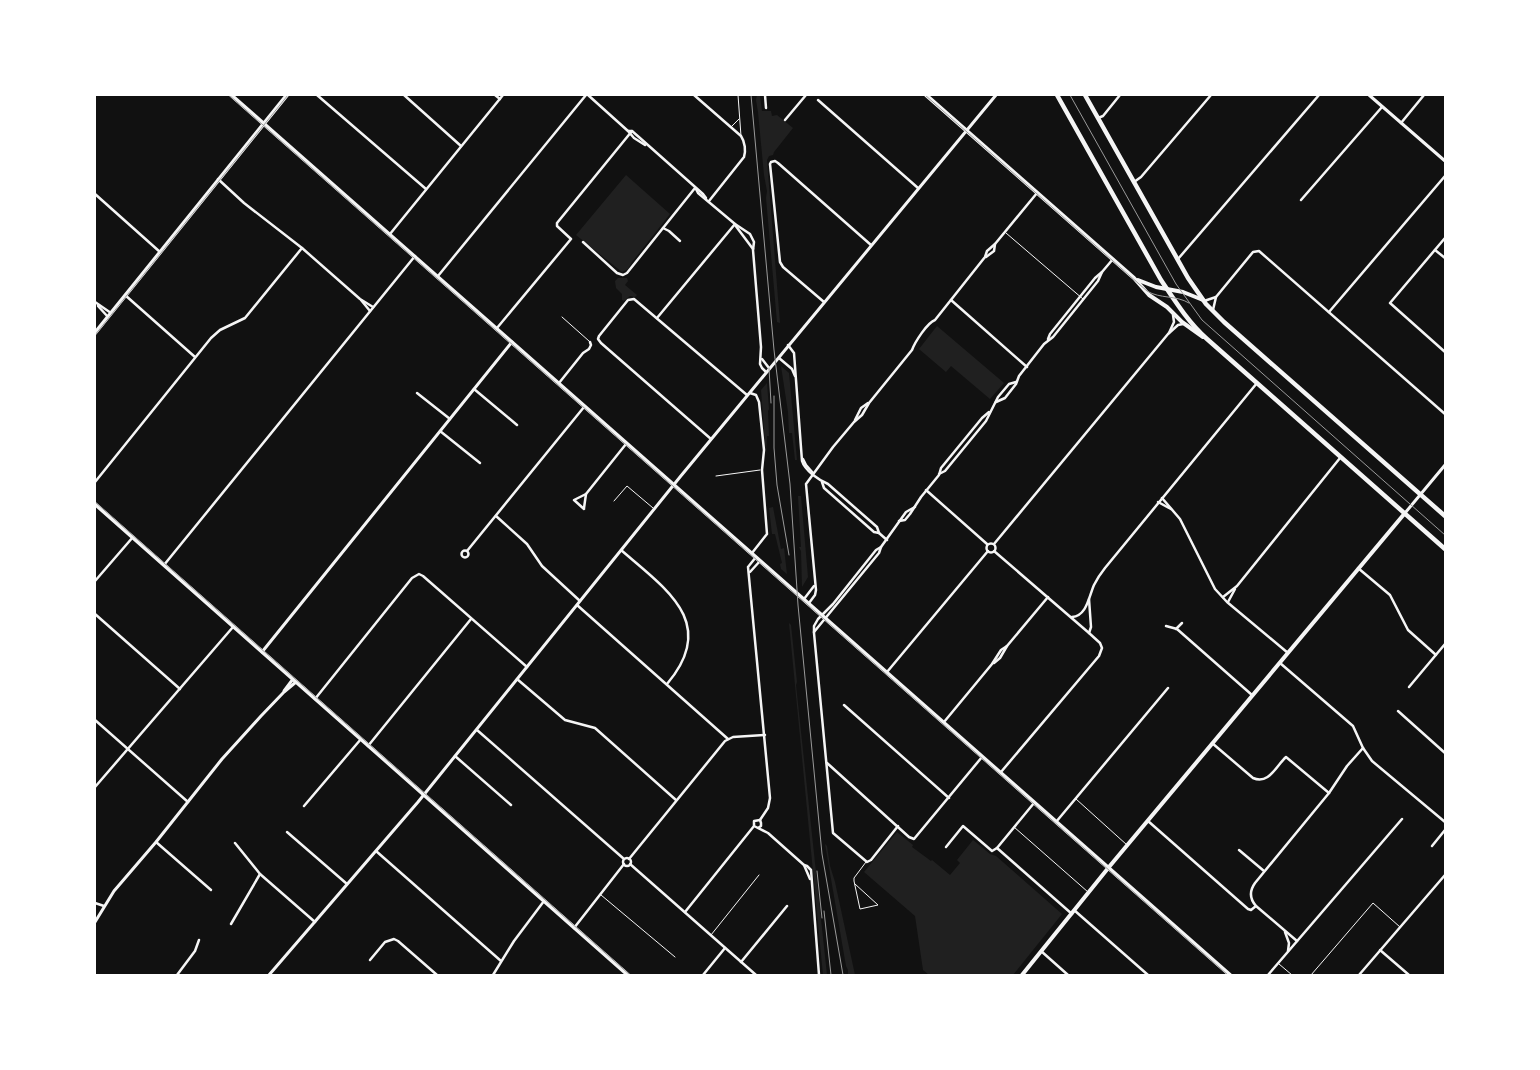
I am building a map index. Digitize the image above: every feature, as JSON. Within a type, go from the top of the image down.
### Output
[{"type":"highway","points":[[1057,95],[1175,303],[1190,322],[1206,340],[1445,548]]},
{"type":"highway","points":[[1085,95],[1193,286],[1213,311],[1445,516]]},
{"type":"main road","points":[[231,95],[1230,975]]},
{"type":"main road","points":[[95,333],[287,95]]},
{"type":"main road","points":[[926,95],[1134,278],[1149,295],[1206,340]]},
{"type":"main road","points":[[1134,278],[1152,286],[1185,292],[1204,300]]},
{"type":"main road","points":[[95,504],[628,975]]},
{"type":"main road","points":[[1022,975],[1127,845],[1405,513]]},
{"type":"street","points":[[318,95],[426,190]]},
{"type":"street","points":[[404,95],[461,146]]},
{"type":"street","points":[[495,95],[500,99]]},
{"type":"street","points":[[390,234],[503,95]]},
{"type":"street","points":[[438,276],[587,95],[703,194],[735,224],[750,234],[754,242],[753,250],[762,359],[767,369]]},
{"type":"street","points":[[694,95],[741,136],[744,142],[744,156],[708,200]]},
{"type":"street","points":[[765,95],[766,108]]},
{"type":"street","points":[[785,120],[806,95]]},
{"type":"street","points":[[269,975],[424,795],[767,369],[779,357],[996,95]]},
{"type":"street","points":[[1098,118],[1103,116],[1120,95]]},
{"type":"street","points":[[1134,182],[1141,177],[1211,95]]},
{"type":"street","points":[[1178,260],[1319,95]]},
{"type":"street","points":[[1369,95],[1445,161]]},
{"type":"street","points":[[1401,123],[1424,95]]},
{"type":"street","points":[[818,100],[918,188]]},
{"type":"street","points":[[1301,200],[1382,107]]},
{"type":"street","points":[[497,328],[570,239],[557,226],[557,223],[630,132]]},
{"type":"street","points":[[824,302],[783,267],[780,262],[770,164],[772,162],[778,163],[871,245]]},
{"type":"street","points":[[1329,312],[1445,176]]},
{"type":"street","points":[[218,179],[373,308]]},
{"type":"street","points":[[583,242],[614,271],[623,275],[629,272],[667,221],[696,188]]},
{"type":"street","points":[[809,603],[815,593],[815,585],[806,487],[813,474],[854,422],[858,412],[869,403],[912,350],[916,341],[929,324],[935,320],[985,257],[987,251],[1006,232],[1037,193]]},
{"type":"street","points":[[95,194],[160,252]]},
{"type":"street","points":[[735,224],[753,250]]},
{"type":"street","points":[[657,318],[735,224]]},
{"type":"street","points":[[663,228],[680,242]]},
{"type":"street","points":[[1445,238],[1390,303],[1445,352]]},
{"type":"street","points":[[95,482],[216,333],[245,318],[302,248]]},
{"type":"street","points":[[1213,311],[1216,297],[1253,252],[1257,250],[1445,414]]},
{"type":"street","points":[[1435,250],[1445,258]]},
{"type":"street","points":[[164,565],[415,256]]},
{"type":"street","points":[[996,402],[1004,398],[1047,341],[1050,334],[1095,278],[1113,260]]},
{"type":"street","points":[[1047,341],[1054,337],[1098,281],[1102,272]]},
{"type":"street","points":[[125,295],[195,357]]},
{"type":"street","points":[[1204,300],[1216,297]]},
{"type":"street","points":[[360,299],[370,311]]},
{"type":"street","points":[[711,439],[598,339],[628,300],[636,300],[748,394],[756,395],[759,402],[764,450],[762,470],[767,534],[752,553]]},
{"type":"street","points":[[951,300],[1027,367]]},
{"type":"street","points":[[96,303],[109,315]]},
{"type":"street","points":[[1168,334],[1174,319],[1171,311]]},
{"type":"street","points":[[994,544],[1168,334],[1178,325],[1184,324]]},
{"type":"street","points":[[262,652],[512,342]]},
{"type":"street","points":[[560,383],[583,353],[589,349],[590,342]]},
{"type":"street","points":[[788,345],[794,353],[803,459],[806,466],[822,482],[828,484],[877,527],[879,533]]},
{"type":"street","points":[[779,357],[792,369],[795,377]]},
{"type":"street","points":[[762,359],[760,365],[767,369]]},
{"type":"street","points":[[898,826],[867,862],[833,833],[814,625],[876,550],[887,540],[906,512],[915,507],[941,468],[982,418],[990,412],[1009,384],[1016,382]]},
{"type":"street","points":[[1071,617],[1081,614],[1100,574],[1257,383]]},
{"type":"street","points":[[474,389],[517,425]]},
{"type":"street","points":[[417,392],[450,419]]},
{"type":"street","points":[[467,551],[585,406]]},
{"type":"street","points":[[440,431],[480,463]]},
{"type":"street","points":[[586,494],[584,509],[574,500],[586,494],[627,443]]},
{"type":"street","points":[[1228,602],[1237,586],[1341,457]]},
{"type":"street","points":[[1405,513],[1445,465]]},
{"type":"street","points":[[822,482],[824,488],[874,532],[879,533],[887,540]]},
{"type":"street","points":[[926,490],[988,544],[994,544]]},
{"type":"street","points":[[839,501],[842,497]]},
{"type":"street","points":[[1162,498],[1174,511],[1185,528],[1212,584],[1223,598],[1288,653]]},
{"type":"street","points":[[1158,502],[1174,511]]},
{"type":"street","points":[[854,514],[858,510]]},
{"type":"street","points":[[858,518],[861,514]]},
{"type":"street","points":[[496,516],[527,544],[542,566],[580,601]]},
{"type":"street","points":[[95,582],[133,538]]},
{"type":"street","points":[[988,544],[986,548],[988,551]]},
{"type":"street","points":[[994,544],[996,548],[994,551]]},
{"type":"street","points":[[814,632],[879,553],[881,547]]},
{"type":"street","points":[[620,550],[670,594],[679,606],[685,619],[688,634],[686,653],[680,666],[667,684]]},
{"type":"street","points":[[988,551],[994,551],[1089,633],[1102,648],[1100,653],[1000,773]]},
{"type":"street","points":[[887,672],[988,551]]},
{"type":"street","points":[[756,557],[748,567],[770,801],[760,820],[761,825],[768,833],[804,865],[812,876],[810,879],[819,975]]},
{"type":"street","points":[[750,573],[760,560]]},
{"type":"street","points":[[1358,568],[1390,595],[1408,630],[1436,655]]},
{"type":"street","points":[[315,699],[412,578],[419,574],[472,618],[526,667]]},
{"type":"street","points":[[803,598],[812,591],[815,585]]},
{"type":"street","points":[[1223,598],[1237,586]]},
{"type":"street","points":[[944,722],[992,664],[1000,658],[1048,597]]},
{"type":"street","points":[[1089,598],[1089,633]]},
{"type":"street","points":[[577,605],[728,739]]},
{"type":"street","points":[[95,614],[180,689]]},
{"type":"street","points":[[368,746],[472,618]]},
{"type":"street","points":[[1176,628],[1182,623]]},
{"type":"street","points":[[1166,626],[1176,628],[1252,695]]},
{"type":"street","points":[[95,787],[233,627]]},
{"type":"street","points":[[1409,687],[1445,644]]},
{"type":"street","points":[[1280,663],[1353,726],[1363,748],[1372,761],[1445,822]]},
{"type":"street","points":[[517,679],[565,720],[597,730],[676,800]]},
{"type":"street","points":[[95,922],[124,878],[156,842],[235,745],[294,681]]},
{"type":"street","points":[[1056,822],[1168,688]]},
{"type":"street","points":[[844,704],[950,798]]},
{"type":"street","points":[[1398,711],[1445,753]]},
{"type":"street","points":[[95,720],[188,802]]},
{"type":"street","points":[[476,730],[624,859],[629,859]]},
{"type":"street","points":[[756,975],[630,864],[629,859],[728,739],[765,735]]},
{"type":"street","points":[[304,806],[361,740]]},
{"type":"street","points":[[1212,743],[1253,778],[1260,780],[1266,778],[1286,758],[1329,793]]},
{"type":"street","points":[[1297,941],[1256,906],[1252,900],[1251,890],[1363,748]]},
{"type":"street","points":[[455,756],[511,806]]},
{"type":"street","points":[[826,762],[911,838],[916,839],[982,757]]},
{"type":"street","points":[[946,847],[963,826],[992,851],[997,848],[1034,803]]},
{"type":"street","points":[[1268,975],[1402,819]]},
{"type":"street","points":[[685,912],[754,826],[754,821],[760,820]]},
{"type":"street","points":[[1148,821],[1248,909],[1251,910],[1256,906]]},
{"type":"street","points":[[758,828],[761,825]]},
{"type":"street","points":[[754,826],[768,833]]},
{"type":"street","points":[[1432,846],[1445,830]]},
{"type":"street","points":[[287,832],[347,884]]},
{"type":"street","points":[[156,842],[211,890]]},
{"type":"street","points":[[235,843],[260,874],[315,922]]},
{"type":"street","points":[[997,848],[1148,975]]},
{"type":"street","points":[[1239,850],[1264,872]]},
{"type":"street","points":[[376,851],[501,961]]},
{"type":"street","points":[[574,928],[624,864],[624,859]]},
{"type":"street","points":[[624,864],[628,866],[630,864]]},
{"type":"street","points":[[231,924],[260,874]]},
{"type":"street","points":[[1359,975],[1445,874]]},
{"type":"street","points":[[493,975],[522,930],[544,901]]},
{"type":"street","points":[[95,903],[104,906]]},
{"type":"street","points":[[741,962],[786,906]]},
{"type":"street","points":[[1285,931],[1289,943],[1288,952]]},
{"type":"street","points":[[370,960],[385,942],[394,939],[437,975]]},
{"type":"street","points":[[177,975],[195,951],[200,940]]},
{"type":"street","points":[[703,975],[725,948]]},
{"type":"street","points":[[1380,950],[1409,975]]},
{"type":"street","points":[[1041,951],[1068,975]]},
{"type":"lane","points":[[738,95],[741,136]]},
{"type":"lane","points":[[731,128],[740,118]]},
{"type":"lane","points":[[1006,232],[1083,300]]},
{"type":"lane","points":[[562,317],[590,342]]},
{"type":"lane","points":[[716,476],[762,470]]},
{"type":"lane","points":[[614,501],[626,486],[654,509]]},
{"type":"lane","points":[[1076,799],[1127,845]]},
{"type":"lane","points":[[1014,827],[1089,892]]},
{"type":"lane","points":[[855,884],[878,905],[860,909],[855,884],[854,877],[867,862]]},
{"type":"lane","points":[[711,935],[759,875]]},
{"type":"lane","points":[[601,894],[675,957]]},
{"type":"lane","points":[[1311,975],[1373,903],[1400,927]]},
{"type":"lane","points":[[1278,963],[1292,975]]},
{"type":"shaded area","points":[[757,95],[760,96],[762,111],[771,111],[772,116],[777,115],[793,128],[773,155],[769,156],[767,160],[780,323],[777,322],[766,198],[767,191],[756,100]]},
{"type":"shaded area","points":[[626,175],[670,214],[628,269],[622,272],[576,235]]},
{"type":"shaded area","points":[[618,278],[627,278],[628,281],[625,285],[637,295],[635,297],[630,296],[624,301],[622,300],[622,294],[616,288],[615,281]]},
{"type":"shaded area","points":[[937,326],[1004,383],[990,399],[951,366],[946,372],[919,349]]},
{"type":"shaded area","points":[[781,366],[789,373],[797,460],[795,460],[792,433],[789,433]]},
{"type":"shaded area","points":[[767,383],[769,436],[767,436],[766,456],[761,390]]},
{"type":"shaded area","points":[[798,496],[801,496],[808,577],[802,587],[801,551],[799,547],[801,547]]},
{"type":"shaded area","points":[[773,507],[781,549],[784,548],[787,574],[781,569],[780,564],[782,563],[775,534],[772,534],[769,508]]},
{"type":"shaded area","points":[[789,623],[791,625],[827,975],[823,975]]},
{"type":"shaded area","points":[[897,832],[913,845],[912,847],[950,875],[960,863],[957,860],[973,840],[990,854],[996,856],[1062,914],[1013,975],[929,975],[923,970],[915,916],[864,872]]},
{"type":"shaded area","points":[[825,844],[827,846],[855,975],[848,975]]},
{"type":"tram line","points":[[229,95],[1228,975]]},
{"type":"tram line","points":[[95,335],[288,95]]},
{"type":"tram line","points":[[925,95],[1147,291],[1189,303]]},
{"type":"tram line","points":[[1070,95],[1176,284],[1202,320],[1445,535]]},
{"type":"tram line","points":[[95,502],[630,975]]},
{"type":"railway","points":[[751,95],[774,350],[790,484],[798,605],[822,854],[843,975]]},
{"type":"railway","points":[[769,368],[771,403]]},
{"type":"railway","points":[[774,396],[774,448],[777,485],[789,555]]},
{"type":"railway","points":[[817,871],[822,918]]},
{"type":"railway","points":[[824,911],[831,975]]}]
